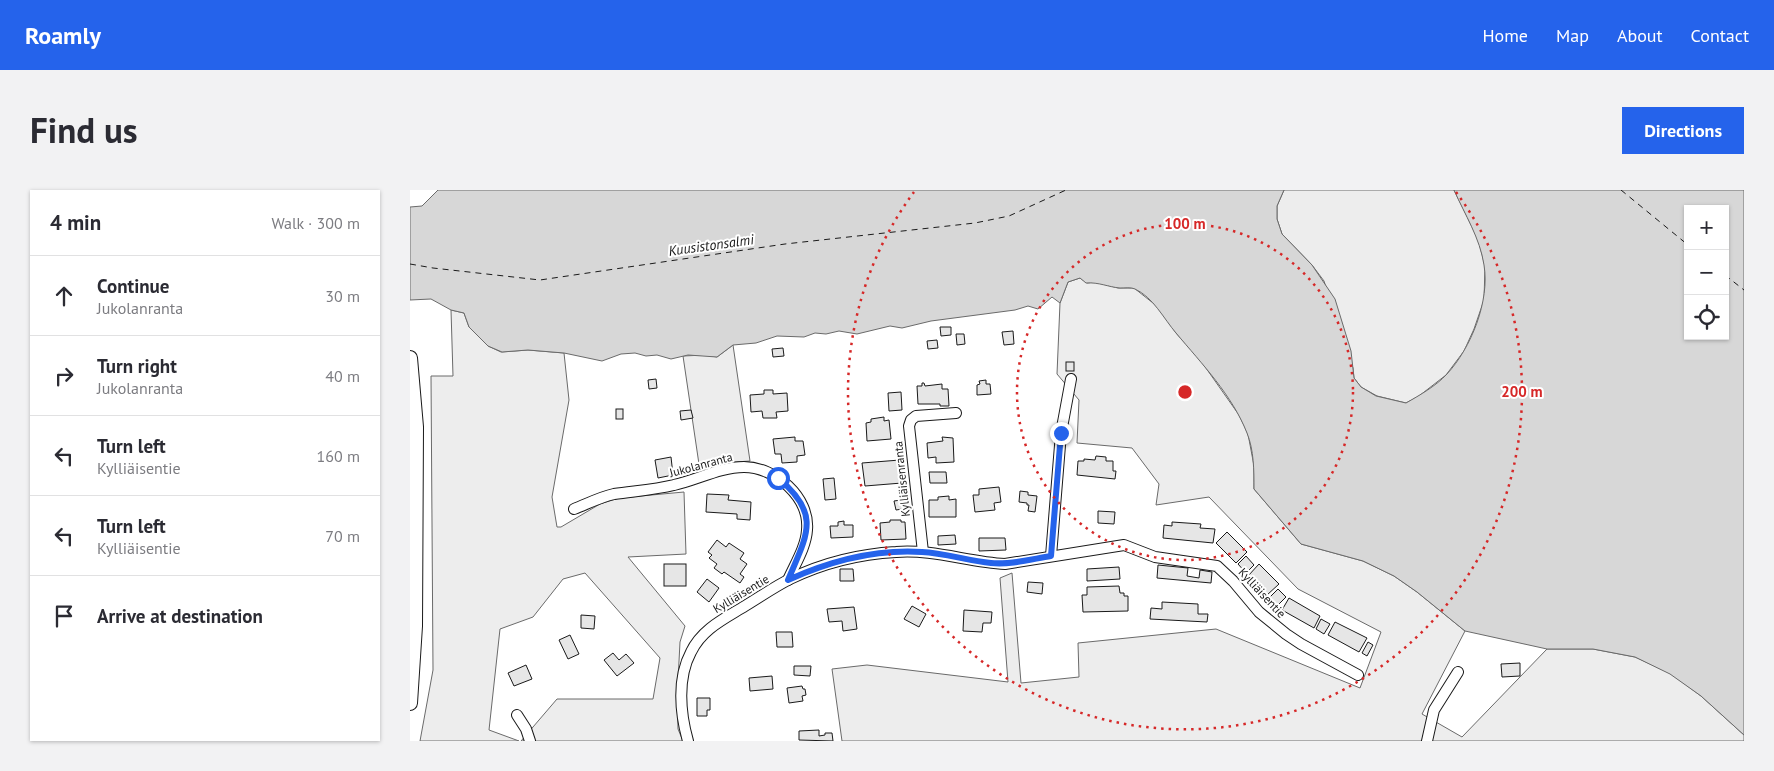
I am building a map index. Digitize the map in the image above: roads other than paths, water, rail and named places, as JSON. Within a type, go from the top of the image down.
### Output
[{"type":"main road","points":[[410,358],[413,428],[415,626],[410,704]]},
{"type":"street","points":[[1051,556],[1061,433],[1071,379]]},
{"type":"street","name":"Kylliäisenranta","points":[[923,552],[909,426],[911,420],[916,416],[956,413]]},
{"type":"street","name":"Jukolanranta","points":[[574,509],[612,495],[674,486],[728,469],[743,467],[761,469],[778,478],[791,489],[802,503],[806,516],[807,530],[802,548],[788,580]]},
{"type":"street","name":"Kylliäisentie","points":[[688,741],[682,701],[682,682],[685,665],[691,650],[700,636],[714,625],[788,580],[807,571],[845,559],[897,552],[923,552],[1005,564],[1124,545],[1155,557],[1217,566],[1226,573],[1259,612],[1286,634],[1358,675]]},
{"type":"street","points":[[1427,741],[1434,710],[1458,672]]},
{"type":"street","points":[[517,715],[526,729],[530,741]]},
{"type":"water","name":"Kuusistonsalmi","points":[[438,190],[1284,190],[1277,206],[1277,219],[1282,234],[1312,265],[1335,299],[1351,351],[1354,378],[1361,387],[1376,396],[1406,403],[1438,382],[1456,363],[1471,338],[1481,308],[1485,279],[1482,255],[1476,236],[1454,190],[1744,190],[1744,735],[1701,696],[1670,674],[1635,657],[1593,649],[1547,649],[1465,631],[1394,576],[1363,561],[1301,544],[1254,489],[1251,446],[1241,419],[1225,393],[1153,303],[1135,289],[1086,283],[1080,278],[1068,282],[1060,303],[1052,297],[1038,309],[1028,306],[1015,310],[931,321],[902,328],[890,326],[857,334],[839,331],[826,334],[815,333],[804,337],[777,336],[756,343],[733,345],[717,357],[688,355],[671,359],[657,355],[646,356],[635,353],[621,354],[602,361],[564,353],[528,350],[502,352],[488,346],[469,327],[464,313],[451,310],[431,299],[410,300],[410,207],[422,206]]}]
